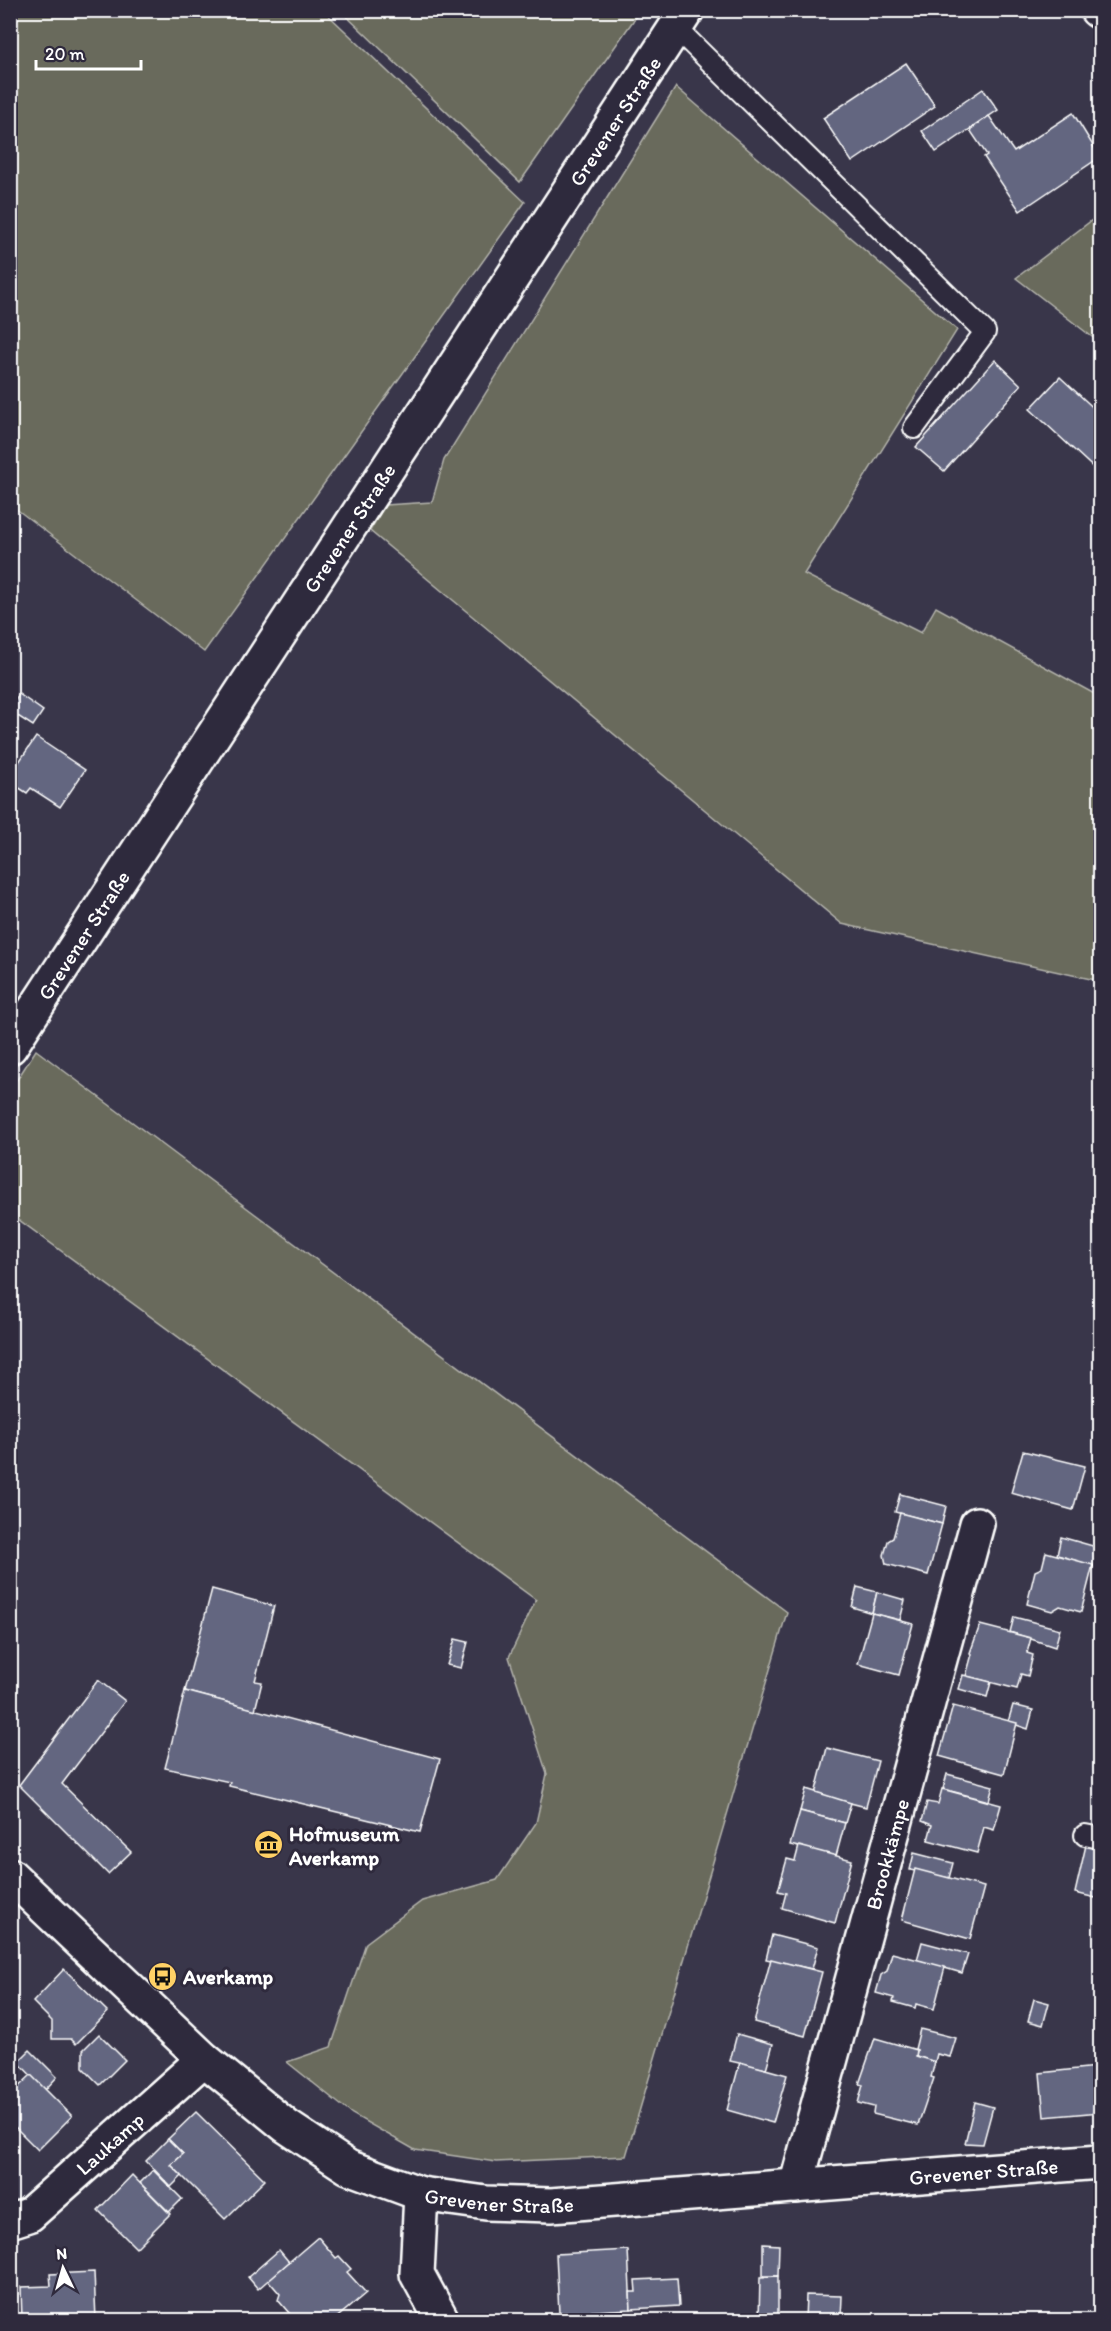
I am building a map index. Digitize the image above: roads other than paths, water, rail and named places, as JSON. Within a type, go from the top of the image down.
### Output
[{"type":"street","name":"Grevener Straße","points":[[10,1047],[682,19]]},
{"type":"street","name":"Brookkämpe","points":[[796,2186],[977,1524]]},
{"type":"street","name":"Grevener Straße","points":[[10,1875],[204,2058],[286,2126],[348,2167],[422,2194],[486,2203],[551,2205],[1101,2162]]},
{"type":"street","name":"Laukamp","points":[[10,2221],[29,2214],[204,2058]]},
{"type":"street","points":[[422,2194],[417,2274],[442,2320]]},
{"type":"lane","points":[[682,19],[985,332],[914,428]]},
{"type":"place","name":"Hofmuseum Averkamp","points":[[268,1845]]},
{"type":"place","name":"Averkamp","points":[[162,1976]]}]
